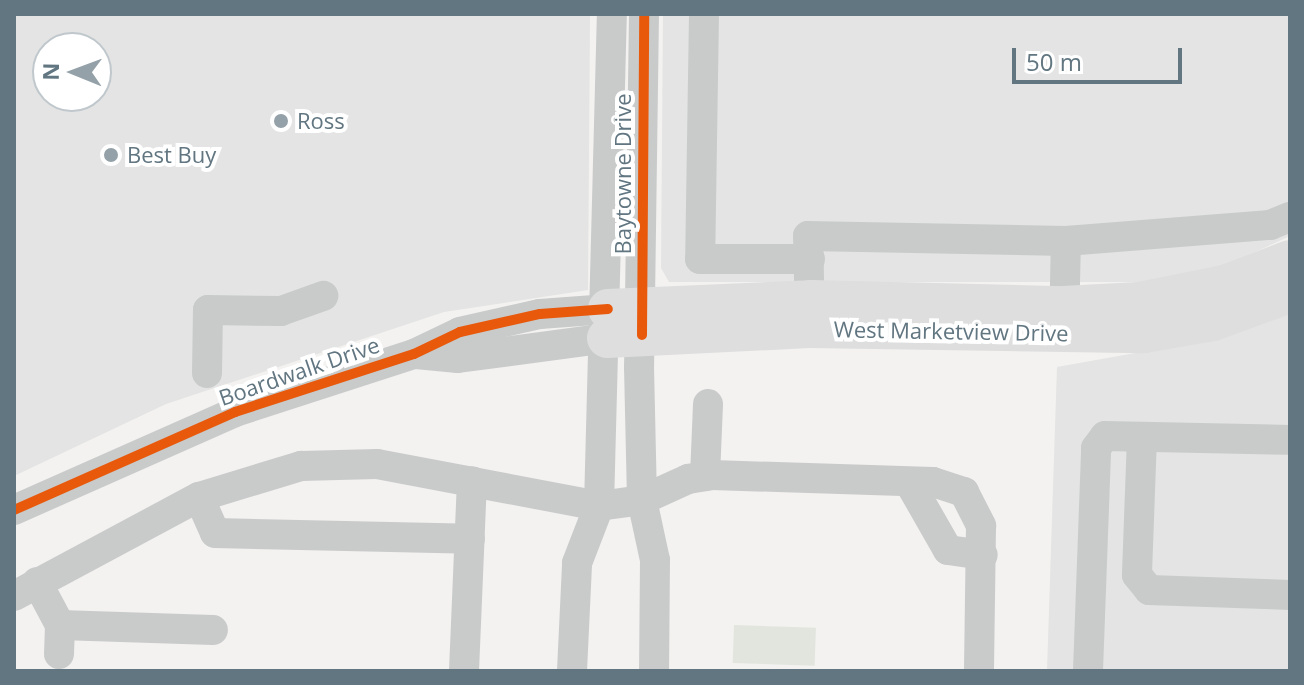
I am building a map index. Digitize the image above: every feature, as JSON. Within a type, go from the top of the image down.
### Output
[{"type":"main road","name":"West Marketview Drive","points":[[1064,320],[1187,295],[1290,260]]},
{"type":"main road","name":"West Marketview Drive","points":[[625,322],[810,314],[1064,320],[1144,333],[1213,321],[1290,293]]},
{"type":"street","name":"Baytowne Drive","points":[[612,14],[611,106],[625,322],[642,500],[655,560],[654,671]]},
{"type":"street","name":"Baytowne Drive","points":[[572,671],[577,563],[599,506],[625,322],[644,106],[644,14]]},
{"type":"street","points":[[704,14],[700,259],[810,259]]},
{"type":"street","points":[[611,106],[644,106]]},
{"type":"street","points":[[810,314],[808,236],[1066,241],[1270,225],[1290,217]]},
{"type":"street","points":[[1064,320],[1066,241]]},
{"type":"street","points":[[207,373],[208,310],[281,311],[323,296]]},
{"type":"street","name":"Boardwalk Drive","points":[[14,510],[235,412],[414,354],[458,358],[625,322]]},
{"type":"street","points":[[705,476],[708,404]]},
{"type":"street","points":[[1088,671],[1096,448],[1105,436],[1290,440]]},
{"type":"street","points":[[1142,437],[1137,575],[1149,590],[1290,595]]},
{"type":"street","points":[[213,630],[60,639],[26,589],[199,497],[260,475],[339,462],[472,481],[599,506],[642,500],[705,476],[909,482],[964,492],[981,526],[979,671]]},
{"type":"street","points":[[464,671],[472,481]]},
{"type":"street","points":[[909,482],[948,550],[983,555]]},
{"type":"street","points":[[199,497],[215,533],[470,539]]},
{"type":"shaded area","points":[[14,14],[590,14],[588,290],[444,312],[166,404],[14,476]]},
{"type":"shaded area","points":[[663,14],[1290,14],[1290,236],[1225,266],[1155,282],[669,282],[661,268]]},
{"type":"shaded area","points":[[1290,310],[1290,671],[1047,671],[1057,367],[1197,342]]},
{"type":"shaded area","points":[[734,625],[816,628],[815,666],[733,663]]},
{"type":"cycle path","points":[[642,335],[644,14]]},
{"type":"cycle path","points":[[14,510],[235,412],[414,354],[460,332],[540,314],[608,309]]},
{"type":"place","name":"Ross","points":[[281,121]]},
{"type":"place","name":"Best Buy","points":[[111,155]]}]
